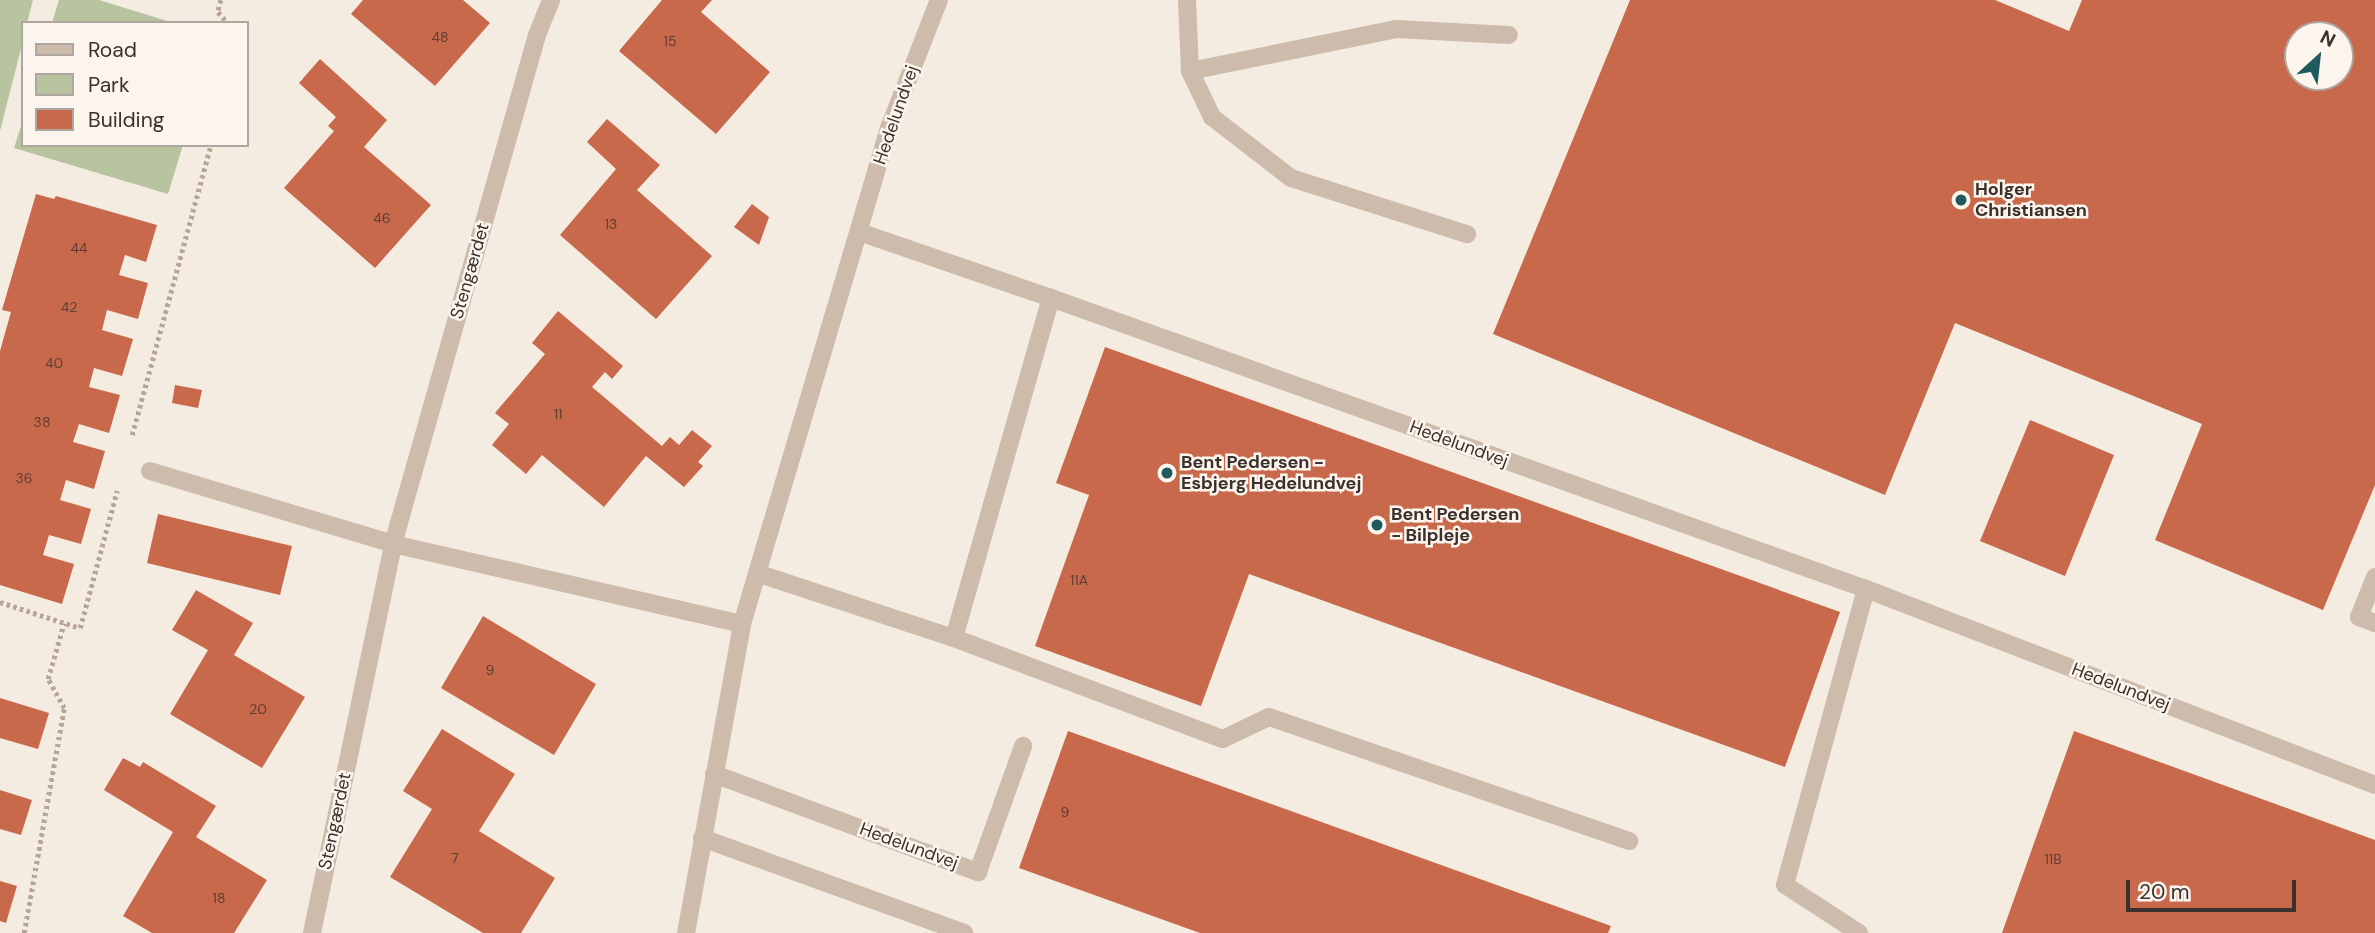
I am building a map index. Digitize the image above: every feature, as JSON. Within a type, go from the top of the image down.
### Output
[{"type":"street","name":"Stengærdet","points":[[312,933],[394,544],[537,35],[551,0]]},
{"type":"street","name":"Hedelundvej","points":[[685,933],[742,624],[890,128],[939,0]]},
{"type":"street","points":[[1187,0],[1190,71],[1212,117],[1291,178],[1468,233]]},
{"type":"street","points":[[1190,71],[1396,29],[1509,35]]},
{"type":"street","name":"Hedelundvej","points":[[859,232],[1866,589],[2375,785]]},
{"type":"street","points":[[954,638],[1051,298]]},
{"type":"street","points":[[150,471],[394,544],[742,624]]},
{"type":"street","points":[[757,573],[954,638],[1223,739],[1269,717],[1629,841]]},
{"type":"street","points":[[2375,577],[2359,617],[2375,623]]},
{"type":"street","points":[[1859,933],[1786,885],[1866,589]]},
{"type":"street","name":"Hedelundvej","points":[[714,775],[978,872],[1023,746]]},
{"type":"street","points":[[702,838],[964,933]]},
{"type":"path","points":[[221,0],[218,12],[226,21]]},
{"type":"path","points":[[129,448],[210,147]]},
{"type":"path","points":[[0,602],[80,628],[118,487]]},
{"type":"path","points":[[24,933],[64,708],[48,679],[64,622]]},
{"type":"green space","points":[[0,0],[33,0],[28,21],[21,21],[21,49],[0,131]]},
{"type":"green space","points":[[59,0],[99,0],[167,21],[53,21]]},
{"type":"green space","points":[[21,126],[21,147],[182,147],[168,194],[14,148]]},
{"type":"building","points":[[363,0],[463,0],[490,23],[435,86],[351,14]]},
{"type":"building","points":[[662,0],[712,0],[701,12],[770,72],[716,134],[619,51]]},
{"type":"building","name":"Holger Christiansen","points":[[1630,0],[1995,0],[2069,31],[2082,0],[2375,0],[2375,485],[2323,610],[2155,540],[2202,424],[1955,323],[1885,495],[1493,334]]},
{"type":"building","points":[[320,59],[387,120],[364,147],[431,205],[375,268],[284,188],[334,131],[328,126],[336,117],[299,83]]},
{"type":"building","points":[[607,119],[660,165],[637,190],[712,256],[656,319],[560,235],[616,169],[587,142]]},
{"type":"building","points":[[36,194],[54,199],[56,196],[157,225],[146,262],[125,255],[119,275],[148,283],[138,319],[107,310],[102,330],[133,339],[122,376],[94,368],[89,387],[120,395],[109,433],[79,424],[73,442],[105,451],[94,489],[66,480],[60,500],[91,509],[81,544],[49,535],[43,555],[74,564],[62,604],[0,585],[0,351],[11,312],[2,310]]},
{"type":"building","points":[[752,204],[769,217],[759,245],[734,227]]},
{"type":"building","points":[[558,311],[623,366],[612,379],[605,372],[592,387],[662,446],[670,437],[679,445],[692,430],[712,446],[698,462],[703,466],[684,487],[646,456],[604,507],[542,455],[526,474],[492,445],[509,424],[495,413],[545,354],[532,343]]},
{"type":"building","points":[[1105,347],[1840,612],[1785,767],[1249,574],[1201,706],[1035,646],[1089,495],[1056,483]]},
{"type":"building","points":[[175,385],[202,390],[198,408],[172,403]]},
{"type":"building","points":[[2030,420],[2114,455],[2065,576],[1980,541]]},
{"type":"building","points":[[158,514],[292,546],[280,595],[147,563]]},
{"type":"building","points":[[196,590],[253,623],[234,655],[305,697],[262,768],[170,714],[208,650],[172,630]]},
{"type":"building","points":[[483,616],[596,684],[554,755],[441,688]]},
{"type":"building","points":[[0,698],[49,713],[38,749],[0,738]]},
{"type":"building","points":[[442,729],[515,774],[479,831],[555,878],[521,933],[483,933],[390,877],[432,809],[403,791]]},
{"type":"building","points":[[1068,731],[1611,926],[1608,933],[1200,933],[1019,868]]},
{"type":"building","points":[[2074,731],[2375,840],[2375,933],[2002,933]]},
{"type":"building","points":[[123,758],[140,767],[143,762],[216,806],[196,837],[267,880],[234,933],[152,933],[123,916],[173,832],[104,790]]},
{"type":"building","points":[[0,790],[32,800],[21,835],[0,829]]},
{"type":"building","points":[[0,881],[17,886],[6,923],[0,921]]},
{"type":"place","name":"Holger Christiansen","points":[[1961,200]]},
{"type":"place","name":"Bent Pedersen - Esbjerg Hedelundvej","points":[[1167,473]]},
{"type":"place","name":"Bent Pedersen - Bilpleje","points":[[1377,525]]}]
